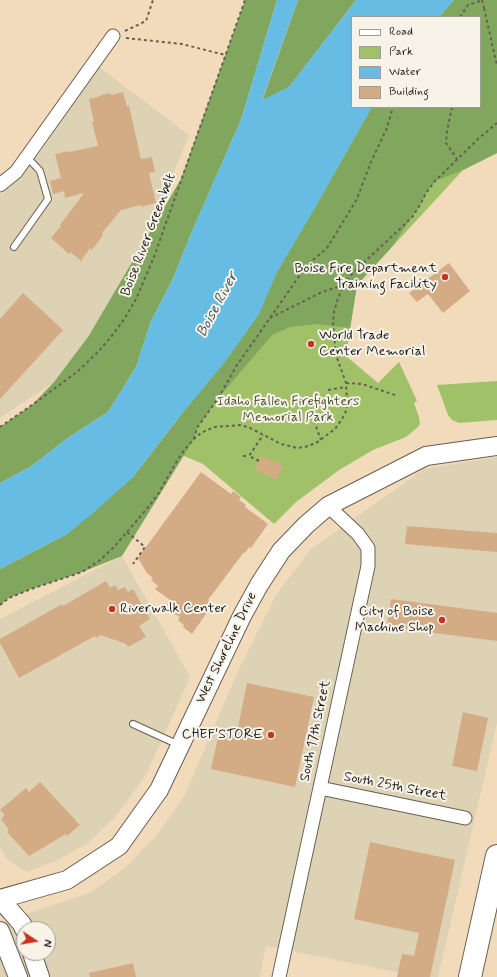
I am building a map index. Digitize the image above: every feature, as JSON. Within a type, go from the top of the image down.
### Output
[{"type":"highway","points":[[470,977],[497,856]]},
{"type":"main road","name":"West Shoreline Drive","points":[[0,900],[67,880],[119,846],[159,790],[242,616],[259,585],[281,551],[306,525],[328,506],[426,456],[497,446]]},
{"type":"main road","points":[[0,900],[0,908]]},
{"type":"main road","points":[[0,900],[19,921]]},
{"type":"main road","points":[[0,931],[18,977]]},
{"type":"main road","points":[[35,961],[40,977]]},
{"type":"street","points":[[0,185],[16,172],[112,36]]},
{"type":"street","name":"South 17th Street","points":[[279,977],[368,566],[368,548],[358,534],[328,506]]},
{"type":"street","name":"South 25th Street","points":[[320,788],[465,818]]},
{"type":"lane","points":[[14,247],[48,199],[40,170],[27,157]]},
{"type":"lane","points":[[133,724],[180,745]]},
{"type":"path","points":[[112,36],[146,22],[153,0]]},
{"type":"path","name":"Boise River Greenbelt","points":[[0,427],[77,372],[98,352],[125,318],[136,299],[154,256],[245,0]]},
{"type":"path","points":[[461,16],[468,5],[482,0],[497,66]]},
{"type":"path","points":[[112,36],[182,44],[225,55]]},
{"type":"path","points":[[194,439],[197,428],[219,397],[237,365],[307,265],[327,248],[357,199],[370,164],[387,128],[393,108]]},
{"type":"path","points":[[452,108],[446,143],[458,159]]},
{"type":"path","points":[[0,605],[9,598],[31,589],[82,572],[99,561],[114,547],[157,496],[178,459],[186,448],[201,433],[215,427],[248,427],[281,444],[297,448],[311,445],[321,440],[335,429],[346,410],[347,402],[346,383],[336,355],[332,323],[338,298],[344,285],[358,268],[413,216],[435,181],[497,123]]},
{"type":"path","points":[[269,319],[322,292],[344,285]]},
{"type":"path","points":[[346,383],[362,384],[395,395]]},
{"type":"path","points":[[328,390],[346,387]]},
{"type":"path","points":[[314,421],[321,440]]},
{"type":"path","points":[[249,456],[263,435]]},
{"type":"path","points":[[242,456],[249,456],[259,461]]},
{"type":"path","points":[[127,532],[145,547],[133,564]]},
{"type":"shaded area","points":[[99,67],[189,135],[152,228],[88,337],[54,382],[0,418],[0,195],[9,188],[40,153]]},
{"type":"shaded area","points":[[497,457],[497,723],[438,977],[421,977],[266,946],[260,977],[0,977],[0,923],[91,892],[125,868],[158,834],[185,795],[238,671],[276,595],[310,550],[424,469]]},
{"type":"shaded area","points":[[122,556],[190,677],[147,773],[117,815],[87,844],[53,862],[26,872],[6,858],[0,847],[0,619]]},
{"type":"green space","points":[[245,0],[277,0],[241,120],[172,281],[151,321],[136,367],[108,412],[69,437],[30,467],[0,483],[0,427],[32,405],[54,382],[88,337],[181,179]]},
{"type":"green space","points":[[298,0],[356,0],[289,87],[262,101]]},
{"type":"green space","name":"Idaho Fallen Firefighters Memorial Park","points":[[454,0],[497,0],[497,153],[463,170],[357,285],[346,356],[378,383],[399,362],[417,401],[414,403],[420,424],[406,437],[373,450],[339,470],[296,502],[274,524],[203,464],[184,456],[180,416],[277,272],[371,108],[481,108],[481,16],[440,16]]},
{"type":"green space","points":[[454,0],[497,0],[497,153],[463,170],[435,181],[391,248],[357,285],[350,328],[317,324],[290,327],[272,335],[219,397],[197,428],[194,439],[122,556],[82,572],[31,589],[9,598],[0,605],[0,569],[67,534],[133,477],[180,416],[224,363],[259,314],[277,272],[371,108],[481,108],[481,16],[440,16]]},
{"type":"green space","points":[[497,381],[497,420],[459,423],[452,420],[448,415],[437,385]]},
{"type":"water","name":"Boise River","points":[[277,0],[298,0],[262,100],[289,87],[356,0],[454,0],[440,16],[351,16],[351,108],[371,108],[277,272],[259,314],[224,363],[180,416],[133,477],[92,514],[67,534],[0,569],[0,483],[30,467],[69,437],[108,412],[136,367],[151,321],[172,281],[241,120]]},
{"type":"building","points":[[123,92],[127,107],[129,106],[141,159],[152,157],[155,172],[149,173],[156,203],[121,210],[102,233],[103,235],[92,250],[90,248],[81,261],[70,252],[69,254],[51,238],[84,193],[65,198],[64,191],[53,194],[50,181],[61,178],[55,154],[98,146],[92,122],[94,122],[89,99],[101,96],[100,95],[110,93],[110,95]]},
{"type":"building","name":"Boise Fire Department Training Facility","points":[[449,263],[470,291],[443,313],[428,294],[417,302],[409,293]]},
{"type":"building","points":[[23,293],[63,330],[0,399],[0,319]]},
{"type":"building","points":[[262,455],[283,466],[276,480],[255,469]]},
{"type":"building","points":[[201,472],[231,494],[233,491],[241,497],[239,500],[246,505],[245,507],[268,524],[251,548],[249,547],[245,553],[244,552],[208,600],[213,604],[192,634],[183,627],[184,625],[178,620],[180,617],[173,613],[174,611],[167,605],[170,600],[155,589],[158,586],[151,580],[153,578],[147,573],[138,558]]},
{"type":"building","points":[[407,526],[497,533],[497,552],[405,544]]},
{"type":"building","points":[[106,581],[110,588],[115,585],[118,590],[125,587],[128,592],[133,589],[150,619],[139,626],[146,637],[128,647],[126,644],[101,635],[96,638],[95,636],[19,678],[0,643],[0,639],[62,604],[63,606]]},
{"type":"building","name":"City of Boise Machine Shop","points":[[391,599],[497,613],[497,641],[387,627]]},
{"type":"building","name":"CHEF'STORE","points":[[247,683],[314,697],[295,787],[211,769],[219,733],[236,737]]},
{"type":"building","points":[[463,712],[488,718],[477,771],[452,766]]},
{"type":"building","points":[[40,782],[80,825],[67,836],[66,834],[29,856],[7,832],[9,830],[1,819],[5,815],[0,810],[26,788],[29,792]]},
{"type":"building","points":[[370,842],[455,860],[430,977],[397,977],[402,954],[414,956],[419,933],[354,919]]},
{"type":"building","points":[[133,963],[136,977],[90,977],[89,973]]},
{"type":"place","name":"Boise Fire Department Training Facility","points":[[445,277]]},
{"type":"place","name":"World Trade Center Memorial","points":[[311,344]]},
{"type":"place","name":"Riverwalk Center","points":[[112,609]]},
{"type":"place","name":"City of Boise Machine Shop","points":[[442,620]]},
{"type":"place","name":"CHEF'STORE","points":[[271,735]]}]
